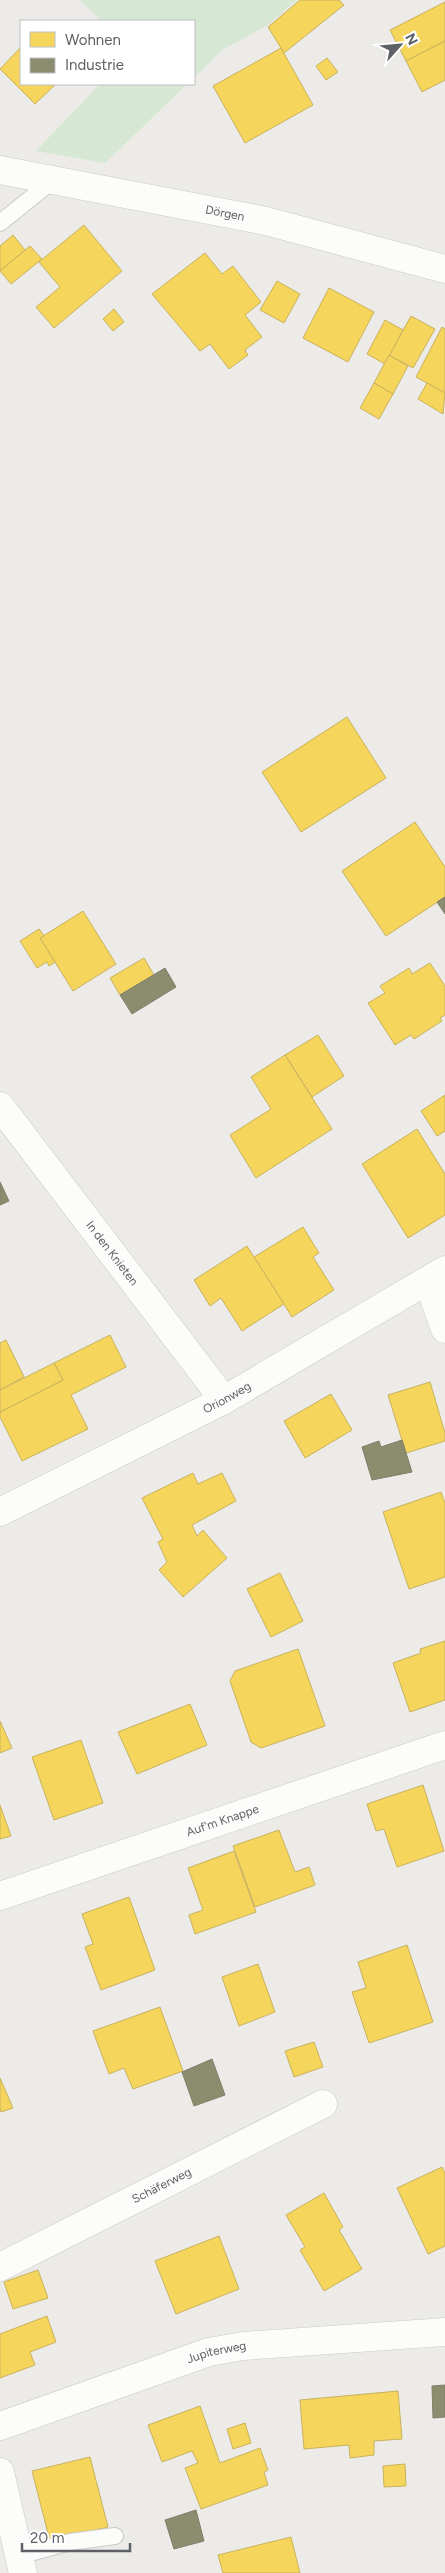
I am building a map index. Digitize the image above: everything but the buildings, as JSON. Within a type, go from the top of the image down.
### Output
[{"type":"street","name":"Dörgen","points":[[0,170],[266,221],[445,269]]},
{"type":"street","name":"In den Knieten","points":[[0,1106],[224,1400]]},
{"type":"street","name":"Orionweg","points":[[0,1512],[224,1400],[437,1276]]},
{"type":"street","points":[[437,1276],[445,1329]]},
{"type":"street","name":"Auf'm Knappe","points":[[0,1896],[445,1745]]},
{"type":"street","name":"Schäferweg","points":[[0,2267],[323,2104]]},
{"type":"street","name":"Jupiterweg","points":[[0,2426],[209,2352],[243,2346],[445,2332]]},
{"type":"street","points":[[0,2472],[21,2564]]},
{"type":"lane","points":[[0,223],[52,181]]},
{"type":"lane","points":[[21,2564],[70,2542],[115,2536]]},
{"type":"green space","points":[[80,0],[297,0],[266,26],[222,50],[195,77],[195,20],[101,20]]},
{"type":"green space","points":[[99,85],[186,85],[105,163],[36,151]]}]
